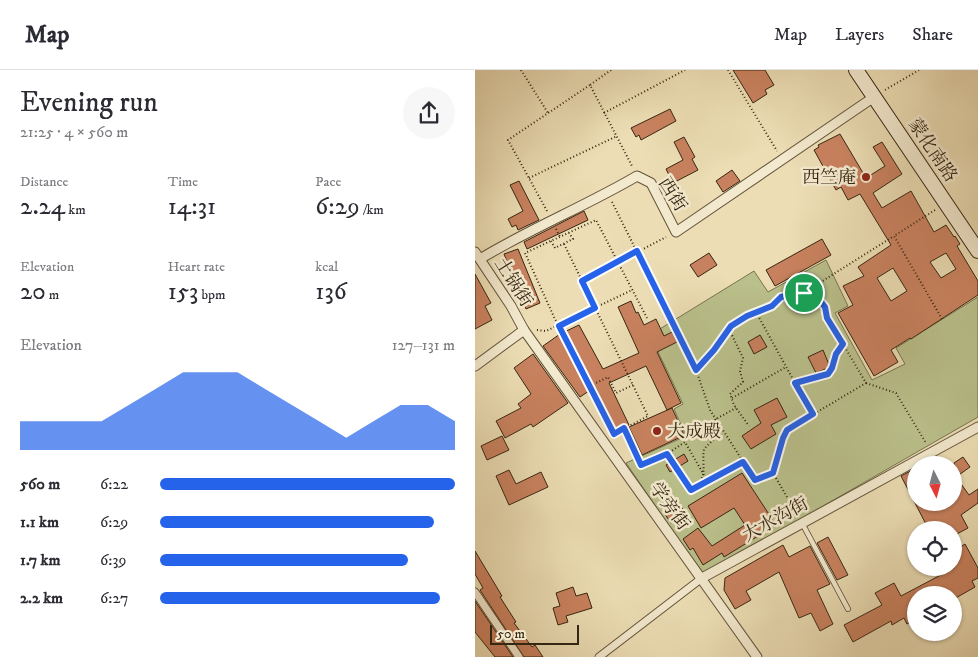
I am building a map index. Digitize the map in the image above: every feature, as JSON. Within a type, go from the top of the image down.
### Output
[{"type":"main road","name":"蒙化南路","points":[[856,70],[978,251]]},
{"type":"street","name":"西街","points":[[478,256],[608,193],[637,176],[651,183],[676,232],[874,97]]},
{"type":"street","name":"土锅街","points":[[478,256],[526,332]]},
{"type":"street","points":[[475,366],[526,332]]},
{"type":"street","name":"学旁街","points":[[526,332],[757,657]]},
{"type":"street","name":"大水沟街","points":[[599,657],[702,578],[978,428]]},
{"type":"street","points":[[475,592],[519,657]]},
{"type":"lane","points":[[802,523],[848,609]]},
{"type":"path","points":[[521,70],[548,113]]},
{"type":"path","points":[[552,221],[508,140],[611,70]]},
{"type":"path","points":[[604,113],[685,70]]},
{"type":"path","points":[[727,70],[782,160]]},
{"type":"path","points":[[874,97],[919,70]]},
{"type":"path","points":[[590,85],[637,176]]},
{"type":"path","points":[[529,178],[617,136]]},
{"type":"path","points":[[608,193],[696,370],[710,410],[755,480],[773,473]]},
{"type":"path","points":[[804,293],[946,203]]},
{"type":"path","points":[[564,244],[648,416],[614,434],[559,326],[525,253],[596,220],[647,318]]},
{"type":"path","points":[[582,281],[676,232]]},
{"type":"path","points":[[551,241],[555,248],[573,239],[569,233]]},
{"type":"path","points":[[894,236],[942,319]]},
{"type":"path","points":[[526,332],[546,331],[559,326],[632,290]]},
{"type":"path","points":[[696,370],[714,350],[731,326],[747,316],[772,306],[781,297],[797,293],[809,293],[818,298],[825,307],[827,318],[865,383],[896,393],[931,453]]},
{"type":"path","points":[[756,312],[813,414]]},
{"type":"path","points":[[729,329],[743,358],[741,371],[743,382],[731,394],[731,398],[749,426]]},
{"type":"path","points":[[795,383],[828,374],[836,354],[843,344]]},
{"type":"path","points":[[731,398],[786,367]]},
{"type":"path","points":[[590,386],[608,377],[615,393],[633,385]]},
{"type":"path","points":[[802,523],[773,473],[783,438],[787,430],[865,383]]},
{"type":"path","points":[[700,484],[703,475],[704,449],[713,440],[711,425],[716,419],[736,408]]},
{"type":"path","points":[[624,428],[641,465],[667,454],[685,442],[703,475]]},
{"type":"path","points":[[667,454],[691,490],[743,462]]},
{"type":"green space","points":[[826,260],[848,306],[835,313],[872,380],[905,364],[896,348],[978,297],[978,417],[910,456],[907,456],[907,458],[703,575],[626,463],[686,436],[674,409],[683,404],[650,335],[754,271],[768,292]]},
{"type":"building","points":[[733,70],[765,70],[774,85],[765,90],[767,94],[753,103]]},
{"type":"building","points":[[670,109],[676,121],[641,140],[639,135],[636,137],[631,128]]},
{"type":"building","points":[[840,134],[866,178],[885,166],[873,147],[882,142],[902,174],[873,193],[882,208],[911,191],[934,232],[946,225],[955,236],[960,244],[957,246],[978,281],[978,295],[891,350],[898,362],[874,376],[838,313],[853,305],[843,286],[864,276],[858,267],[891,245],[860,194],[848,200],[841,187],[836,190],[814,150],[819,147],[818,145]],"holes":[[[946,253],[956,269],[941,278],[930,262]],[[893,268],[907,291],[891,301],[877,278]]]},
{"type":"building","points":[[684,137],[695,157],[692,159],[698,170],[673,183],[666,169],[683,160],[674,142]]},
{"type":"building","points":[[732,170],[740,181],[723,192],[716,181]]},
{"type":"building","points":[[519,181],[539,220],[518,230],[516,225],[512,227],[508,219],[523,211],[510,185]]},
{"type":"building","points":[[584,211],[588,220],[527,249],[524,242]]},
{"type":"building","points":[[822,239],[831,255],[775,286],[766,270]]},
{"type":"building","points":[[518,249],[540,303],[526,309],[504,254]]},
{"type":"building","points":[[709,253],[717,265],[698,277],[690,265]]},
{"type":"building","points":[[475,274],[491,303],[485,306],[492,320],[475,329]]},
{"type":"building","points":[[631,301],[644,325],[656,319],[664,336],[672,332],[677,342],[657,352],[681,403],[667,410],[646,366],[609,383],[629,425],[616,431],[595,387],[580,397],[543,346],[560,334],[579,325],[603,369],[639,353],[618,307]]},
{"type":"building","points":[[760,335],[767,347],[754,354],[748,342]]},
{"type":"building","points":[[823,350],[830,367],[816,373],[808,357]]},
{"type":"building","points":[[533,354],[568,403],[533,427],[531,424],[505,438],[496,421],[521,408],[518,404],[531,394],[514,368]]},
{"type":"building","points":[[777,398],[787,417],[771,425],[776,434],[751,449],[742,436],[761,423],[754,410]]},
{"type":"building","name":"大成殿","points":[[672,408],[683,436],[642,455],[629,427]]},
{"type":"building","points":[[502,436],[509,450],[487,460],[481,446]]},
{"type":"building","points":[[684,454],[688,461],[670,472],[666,465]]},
{"type":"building","points":[[963,457],[970,467],[963,472]]},
{"type":"building","points":[[509,470],[516,484],[541,472],[548,487],[509,505],[496,476]]},
{"type":"building","points":[[742,473],[776,525],[724,557],[722,553],[703,565],[693,548],[690,550],[683,539],[698,528],[712,546],[745,525],[734,508],[701,528],[688,506]]},
{"type":"building","points":[[907,473],[907,488],[901,476]]},
{"type":"building","points":[[963,487],[969,495],[978,489],[978,503],[961,515],[968,528],[962,531],[962,521],[924,521],[919,511],[963,511]]},
{"type":"building","points":[[678,503],[686,513],[671,523],[664,513]]},
{"type":"building","points":[[828,537],[848,575],[837,580],[817,543]]},
{"type":"building","points":[[965,544],[978,568],[978,578],[972,581],[975,587],[962,594],[962,586],[920,586],[939,576],[962,576],[962,546]]},
{"type":"building","points":[[783,545],[789,557],[810,546],[830,584],[817,590],[833,624],[820,631],[811,613],[799,618],[779,572],[746,591],[751,600],[735,609],[724,590],[725,578]]},
{"type":"building","points":[[475,551],[502,596],[500,597],[516,622],[514,623],[532,647],[535,645],[543,657],[524,657],[480,590],[483,588],[475,574]]},
{"type":"building","points":[[894,583],[901,596],[907,593],[907,624],[904,618],[892,625],[891,621],[853,642],[844,625],[882,605],[875,593]]},
{"type":"building","points":[[573,587],[576,596],[587,593],[592,608],[566,616],[568,622],[558,625],[553,608],[560,606],[556,593]]},
{"type":"building","points":[[475,601],[513,657],[495,657],[475,632]]},
{"type":"place","name":"西竺庵","points":[[866,177]]},
{"type":"place","name":"大成殿","points":[[657,431]]},
{"type":"route","points":[[637,251],[696,370],[714,350],[731,326],[747,316],[772,306],[781,297],[804,293],[809,293],[818,298],[825,307],[827,318],[843,344],[836,354],[828,374],[795,383],[813,414],[787,430],[773,473],[755,480],[743,462],[691,490],[667,454],[641,465],[624,428],[614,434],[559,326],[595,308],[582,281],[637,251]]}]
